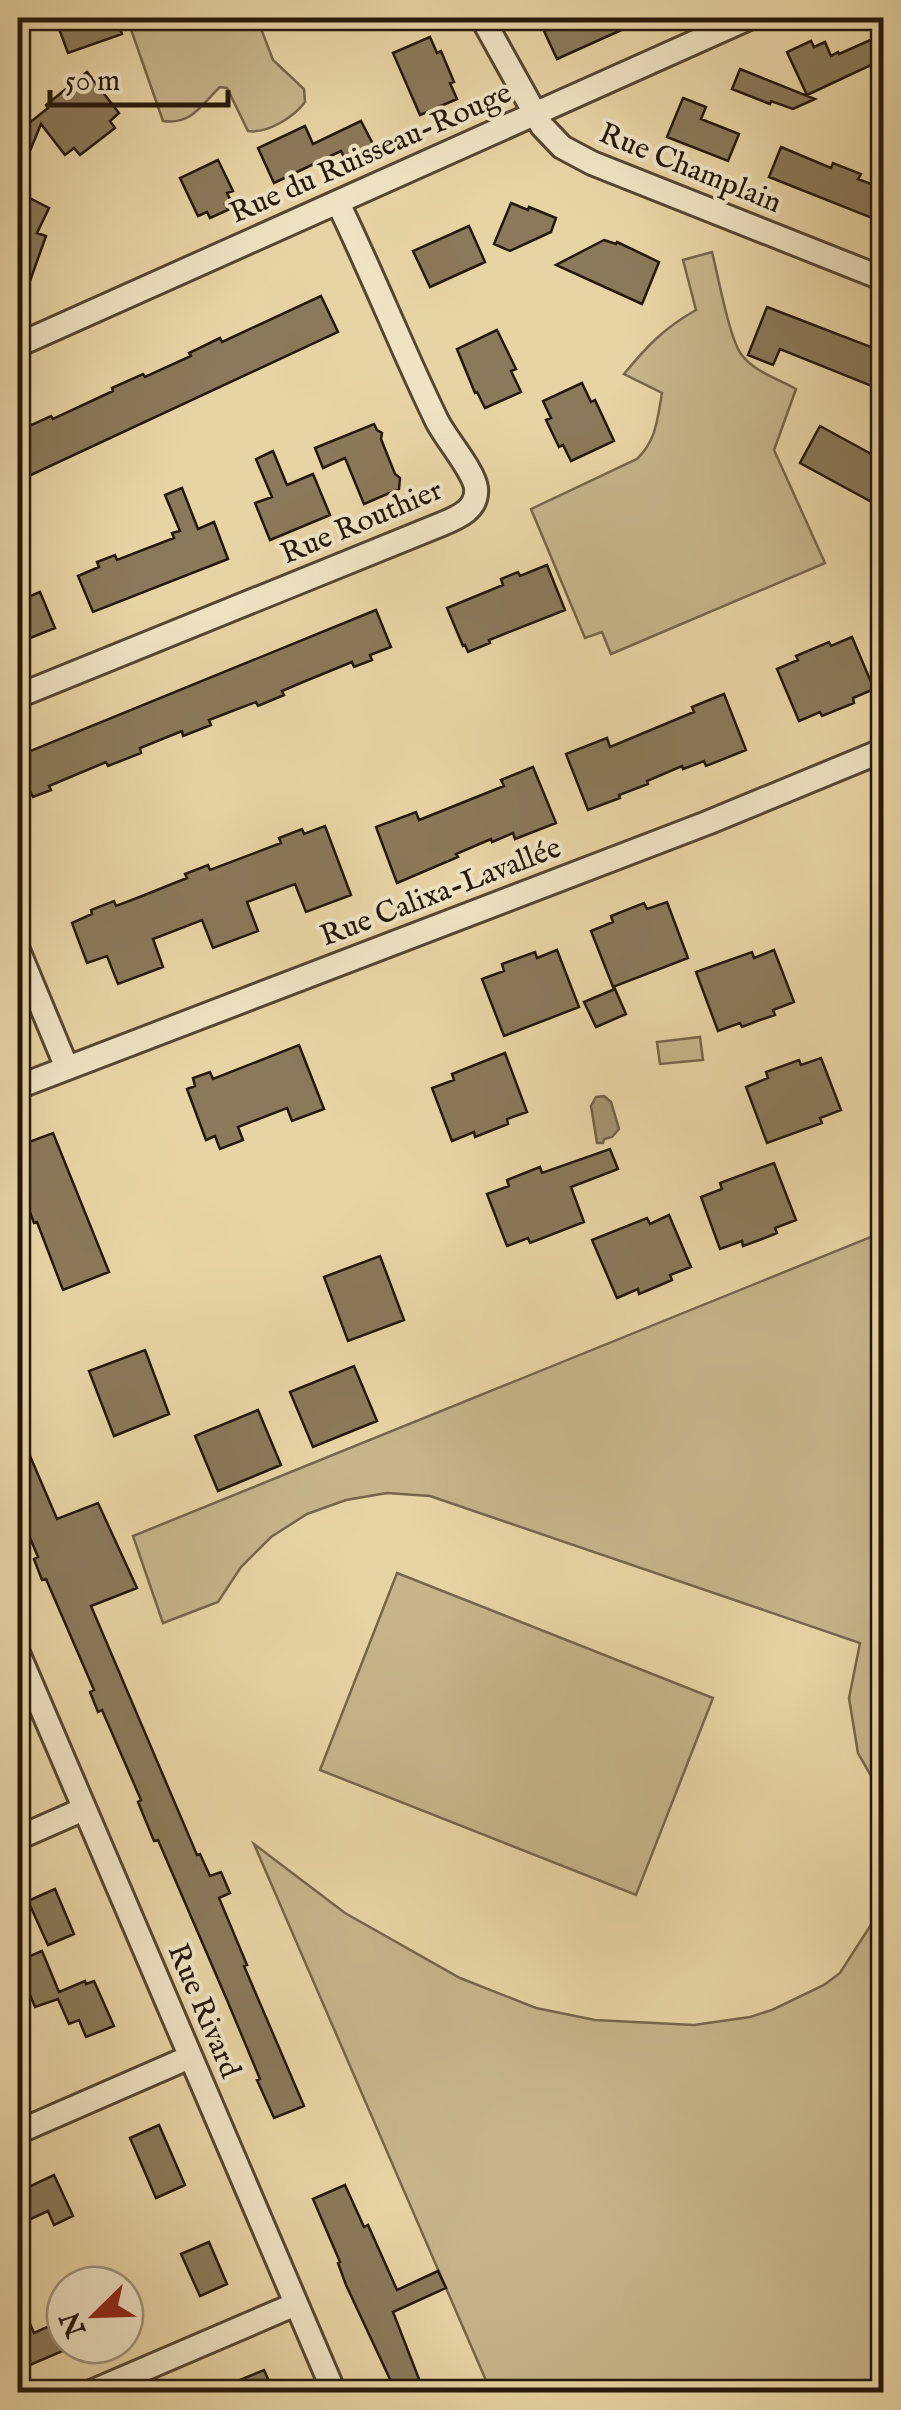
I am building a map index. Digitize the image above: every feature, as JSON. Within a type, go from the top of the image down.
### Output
[{"type":"street","name":"Rue Champlain","points":[[482,18],[534,114],[562,147],[592,163],[884,279]]},
{"type":"street","name":"Rue du Ruisseau-Rouge","points":[[18,345],[749,18]]},
{"type":"street","name":"Rue Routhier","points":[[18,696],[442,524],[472,506],[474,480],[440,426],[338,203]]},
{"type":"street","name":"Rue Calixa-Lavallée","points":[[18,1087],[708,824],[884,750]]},
{"type":"street","points":[[18,950],[67,1068]]},
{"type":"street","name":"Rue Rivard","points":[[18,1653],[334,2392]]},
{"type":"street","points":[[18,1838],[84,1809]]},
{"type":"street","points":[[18,2132],[190,2058]]},
{"type":"street","points":[[91,2392],[296,2304]]},
{"type":"shaded area","points":[[127,18],[257,18],[273,60],[304,89],[305,102],[280,123],[248,131],[227,88],[220,87],[189,117],[163,121]]},
{"type":"shaded area","points":[[712,252],[728,320],[741,354],[759,370],[796,389],[774,450],[825,563],[611,654],[602,632],[585,638],[531,509],[637,459],[644,452],[655,429],[662,393],[624,374],[657,338],[696,310],[683,260]]},
{"type":"shaded area","points":[[700,1037],[703,1060],[660,1064],[657,1042]]},
{"type":"shaded area","points":[[604,1096],[611,1102],[619,1129],[603,1143],[597,1143],[591,1106],[596,1097]]},
{"type":"shaded area","points":[[883,1232],[883,1797],[858,1753],[849,1698],[860,1643],[430,1496],[387,1493],[346,1500],[307,1514],[271,1537],[241,1567],[218,1602],[163,1623],[133,1536]]},
{"type":"shaded area","points":[[397,1573],[713,1698],[636,1895],[320,1770]]},
{"type":"shaded area","points":[[254,1844],[345,1913],[460,1978],[536,2008],[595,2020],[694,2025],[772,2010],[840,1973],[883,1906],[883,2392],[491,2392]]},
{"type":"building","points":[[55,18],[116,18],[122,34],[68,53]]},
{"type":"building","points":[[576,18],[648,18],[557,59],[544,31]]},
{"type":"building","points":[[884,34],[884,59],[807,95],[787,52],[811,41],[814,47],[825,42],[831,56]]},
{"type":"building","points":[[430,37],[437,53],[441,51],[457,99],[420,115],[393,53]]},
{"type":"building","points":[[740,69],[815,99],[793,109],[732,89]]},
{"type":"building","points":[[87,72],[119,113],[110,121],[115,128],[80,155],[74,148],[65,155],[41,124],[18,180],[18,132]]},
{"type":"building","points":[[683,98],[706,107],[701,119],[739,134],[728,161],[667,137]]},
{"type":"building","points":[[361,121],[376,150],[347,164],[341,151],[274,183],[258,148],[305,126],[313,144]]},
{"type":"building","points":[[781,147],[831,168],[833,163],[861,174],[858,179],[884,189],[884,204],[877,220],[769,177]]},
{"type":"building","points":[[218,160],[233,191],[227,193],[231,201],[225,204],[228,210],[210,218],[207,212],[198,216],[180,178]]},
{"type":"building","points":[[18,192],[49,208],[37,233],[46,236],[20,309],[18,308]]},
{"type":"building","points":[[511,203],[556,218],[551,232],[510,251],[494,244]]},
{"type":"building","points":[[469,226],[485,262],[430,287],[413,251]]},
{"type":"building","points":[[604,240],[659,262],[642,304],[556,265]]},
{"type":"building","points":[[321,296],[338,332],[18,481],[18,431],[51,416],[53,419],[113,391],[112,388],[191,356],[189,353],[220,338],[222,342]]},
{"type":"building","points":[[767,307],[884,352],[884,391],[780,349],[773,365],[748,355]]},
{"type":"building","points":[[497,330],[516,369],[511,371],[521,392],[485,408],[457,349]]},
{"type":"building","points":[[582,383],[591,402],[595,400],[614,441],[571,461],[546,420],[551,418],[543,401]]},
{"type":"building","points":[[374,424],[382,433],[395,474],[400,478],[399,489],[364,504],[345,458],[323,468],[315,448]]},
{"type":"building","points":[[820,426],[884,461],[884,476],[870,501],[800,463]]},
{"type":"building","points":[[273,451],[287,485],[313,474],[330,515],[270,540],[255,503],[272,497],[256,459]]},
{"type":"building","points":[[182,488],[198,529],[214,522],[228,559],[93,612],[78,576],[99,567],[97,562],[115,555],[117,560],[174,538],[172,533],[180,531],[165,495]]},
{"type":"building","points":[[547,565],[565,610],[468,652],[447,608],[503,585],[501,579]]},
{"type":"building","points":[[40,592],[55,628],[18,643],[18,601]]},
{"type":"building","points":[[376,610],[391,647],[370,655],[372,660],[354,667],[352,662],[282,691],[284,695],[258,706],[256,702],[227,713],[209,720],[211,725],[183,736],[182,731],[140,748],[141,753],[108,766],[106,762],[49,786],[51,790],[18,799],[18,756]]},
{"type":"building","points":[[852,637],[874,689],[853,698],[854,703],[799,721],[777,669],[798,660],[796,656]]},
{"type":"building","points":[[724,694],[746,750],[706,766],[704,761],[683,769],[682,766],[588,810],[566,754],[607,738],[610,747],[694,712],[692,707]]},
{"type":"building","points":[[533,767],[556,823],[515,839],[513,833],[492,842],[491,839],[397,883],[376,827],[416,812],[419,820],[504,786],[501,780]]},
{"type":"building","points":[[325,826],[351,895],[306,912],[295,884],[247,902],[258,931],[213,948],[202,920],[153,939],[163,967],[118,984],[107,956],[87,963],[72,923],[92,914],[91,910],[114,901],[116,906],[187,878],[185,874],[208,865],[210,870],[281,843],[279,838],[302,829],[304,834]]},
{"type":"building","points":[[667,902],[688,958],[613,987],[591,931],[613,922],[611,916],[644,903],[647,909]]},
{"type":"building","points":[[557,950],[579,1007],[504,1036],[482,979],[504,971],[502,964],[535,952],[537,958]]},
{"type":"building","points":[[774,950],[794,1002],[773,1010],[775,1015],[718,1031],[696,972],[752,952],[754,958]]},
{"type":"building","points":[[615,989],[626,1014],[596,1027],[584,1002]]},
{"type":"building","points":[[299,1045],[324,1109],[292,1121],[287,1108],[238,1127],[243,1140],[220,1149],[215,1136],[206,1140],[187,1089],[195,1086],[193,1078],[210,1072],[213,1079]]},
{"type":"building","points":[[505,1053],[527,1112],[475,1137],[474,1132],[452,1141],[432,1088],[454,1080],[452,1074]]},
{"type":"building","points":[[821,1058],[841,1110],[820,1118],[822,1123],[767,1143],[746,1087],[768,1078],[766,1072],[799,1060],[801,1065]]},
{"type":"building","points":[[53,1133],[109,1272],[63,1290],[18,1180],[18,1146]]},
{"type":"building","points":[[610,1149],[618,1169],[571,1187],[584,1222],[530,1243],[528,1238],[507,1246],[487,1194],[509,1186],[507,1180],[540,1167],[542,1173]]},
{"type":"building","points":[[774,1163],[796,1220],[775,1228],[777,1233],[762,1239],[720,1249],[701,1197],[722,1189],[720,1183]]},
{"type":"building","points":[[669,1215],[691,1267],[639,1294],[638,1289],[617,1298],[592,1240],[647,1218],[650,1224]]},
{"type":"building","points":[[380,1256],[404,1320],[348,1341],[324,1277]]},
{"type":"building","points":[[145,1350],[169,1414],[114,1436],[89,1371]]},
{"type":"building","points":[[354,1366],[377,1421],[313,1447],[290,1392]]},
{"type":"building","points":[[258,1410],[281,1465],[218,1491],[195,1436]]},
{"type":"building","points":[[18,1428],[57,1519],[98,1503],[137,1588],[91,1606],[197,1855],[200,1854],[210,1876],[221,1872],[230,1893],[219,1898],[304,2106],[274,2118],[102,1710],[98,1712],[90,1692],[94,1690],[34,1559],[38,1557],[18,1509]]},
{"type":"building","points":[[55,1889],[74,1934],[48,1945],[28,1901]]},
{"type":"building","points":[[42,1951],[59,1992],[94,1981],[114,2026],[86,2037],[79,2020],[69,2024],[58,1999],[35,2007],[18,1961]]},
{"type":"building","points":[[159,2125],[185,2185],[156,2198],[130,2138]]},
{"type":"building","points":[[54,2175],[73,2216],[54,2225],[48,2211],[24,2222],[18,2192]]},
{"type":"building","points":[[345,2185],[397,2290],[438,2271],[446,2288],[393,2312],[424,2392],[396,2392],[346,2285],[313,2199]]},
{"type":"building","points":[[209,2242],[227,2284],[200,2296],[181,2254]]},
{"type":"building","points":[[18,2296],[34,2333],[45,2328],[45,2359],[18,2370]]},
{"type":"building","points":[[264,2370],[274,2392],[211,2392]]}]
